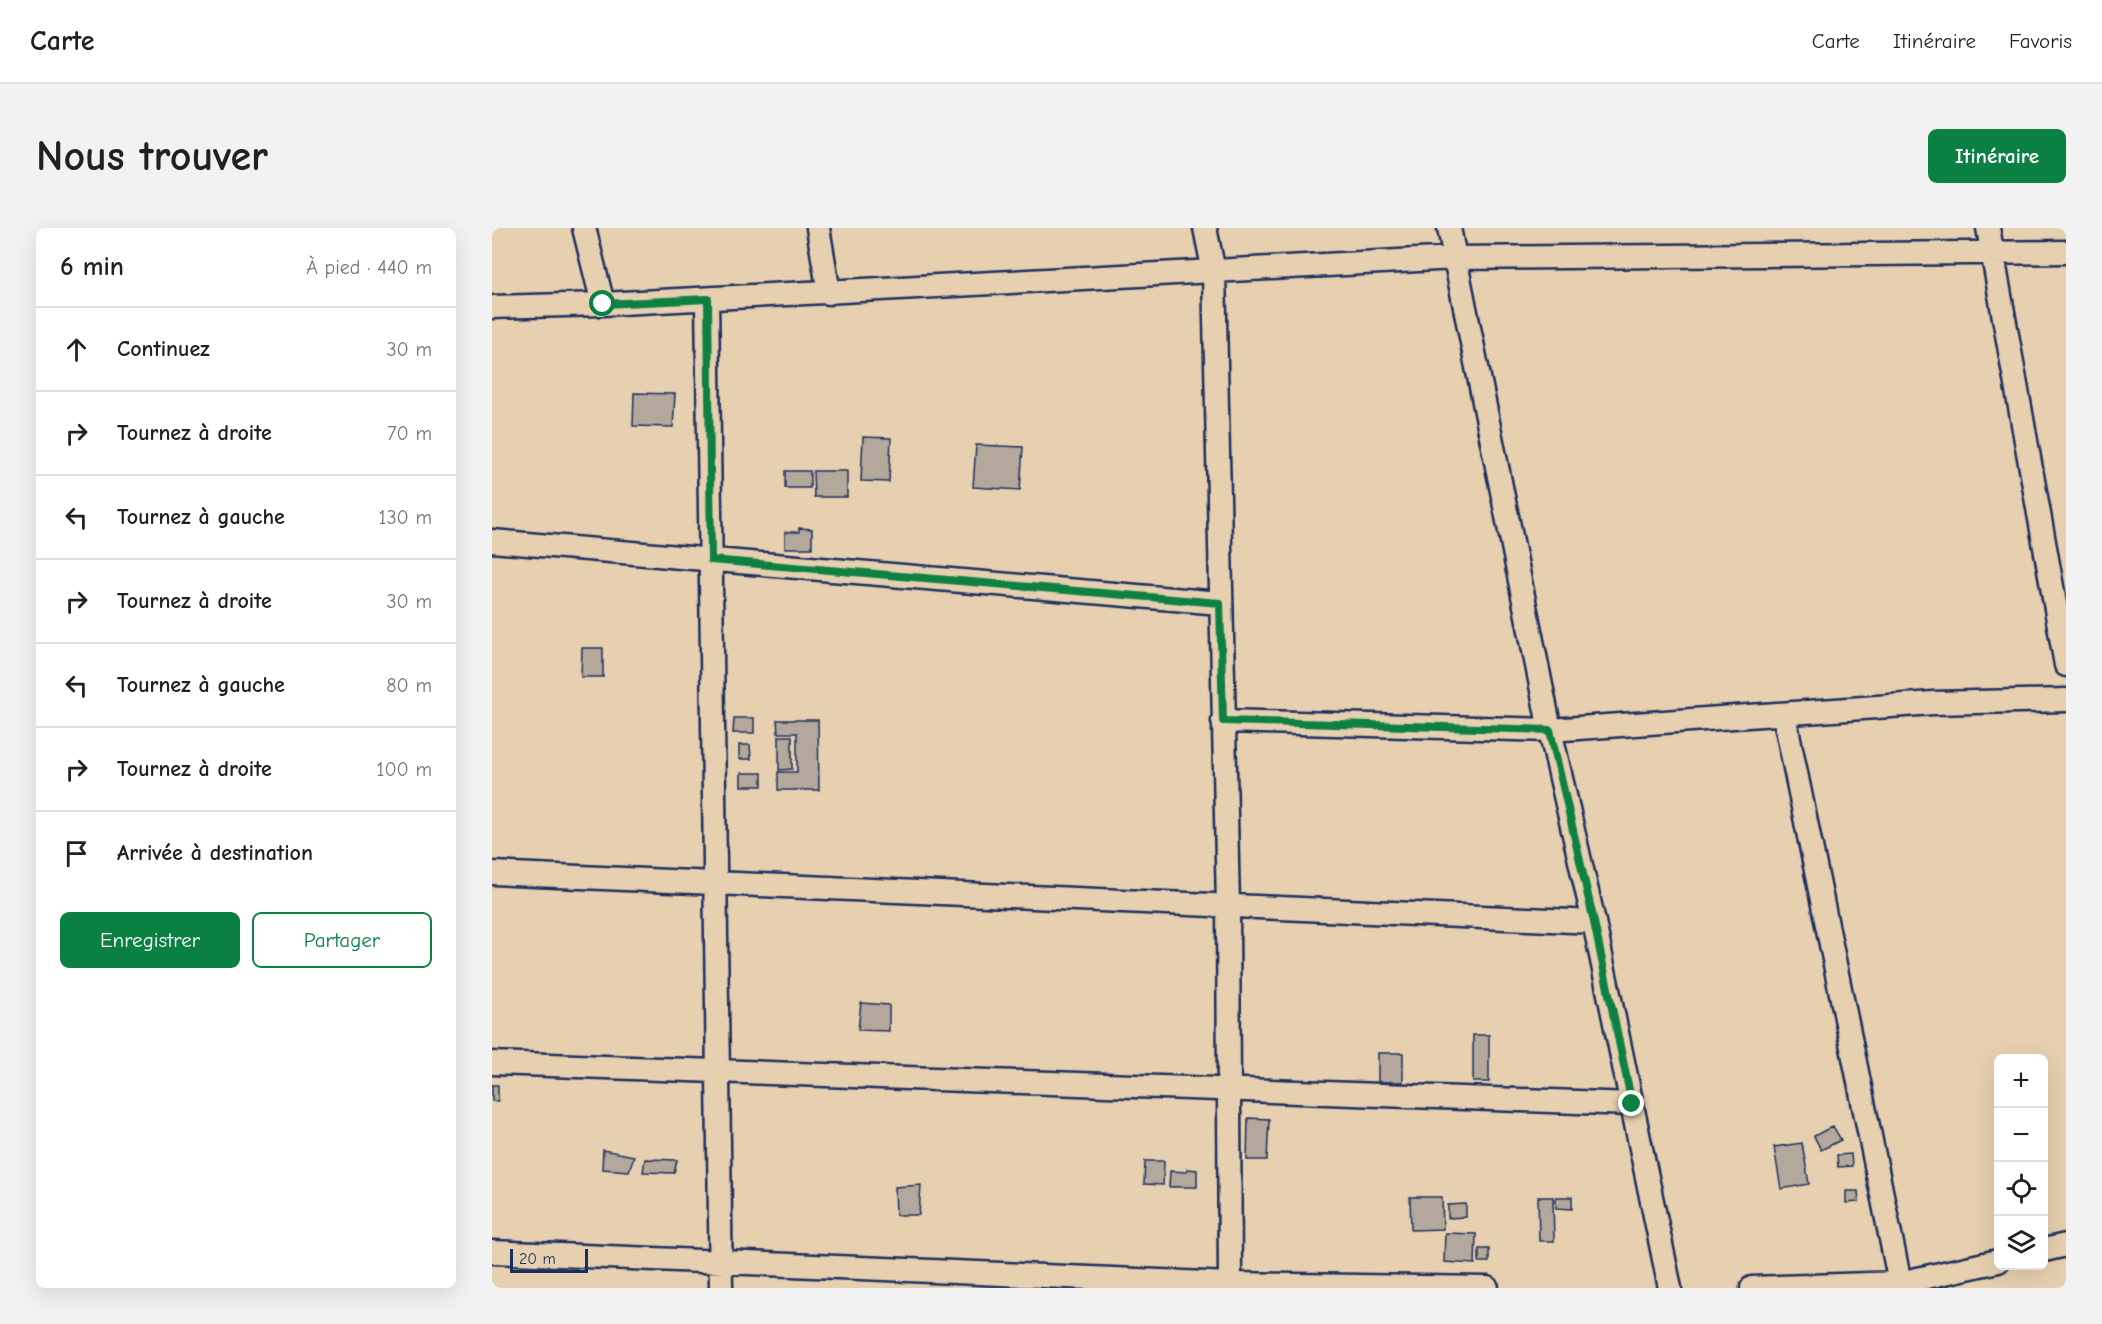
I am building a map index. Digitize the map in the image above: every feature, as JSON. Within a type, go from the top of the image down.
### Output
[{"type":"street","points":[[584,228],[603,304]]},
{"type":"street","points":[[818,228],[830,293]]},
{"type":"street","points":[[1205,228],[1214,272],[1228,906],[1230,1284]]},
{"type":"street","points":[[1449,228],[1550,730],[1594,922],[1670,1288]]},
{"type":"street","points":[[1988,228],[2066,665]]},
{"type":"street","points":[[492,307],[830,293],[1455,258],[2066,252]]},
{"type":"street","points":[[708,299],[720,1288]]},
{"type":"street","points":[[492,541],[1220,603]]},
{"type":"street","points":[[1223,721],[1550,730],[1933,703],[2066,700]]},
{"type":"street","points":[[1784,714],[1901,1286]]},
{"type":"street","points":[[492,873],[1594,922]]},
{"type":"street","points":[[492,1063],[1632,1104]]},
{"type":"street","points":[[2048,1249],[2066,1245]]},
{"type":"street","points":[[492,1252],[720,1262],[999,1281],[1487,1288]]},
{"type":"street","points":[[1752,1288],[1901,1286],[1994,1261]]},
{"type":"building","points":[[634,393],[675,394],[673,427],[633,426]]},
{"type":"building","points":[[863,437],[891,438],[889,482],[861,481]]},
{"type":"building","points":[[976,445],[1023,447],[1020,490],[973,487]]},
{"type":"building","points":[[785,471],[810,471],[810,488],[785,488]]},
{"type":"building","points":[[813,471],[847,471],[847,497],[814,497]]},
{"type":"building","points":[[799,528],[812,529],[812,548],[785,548],[785,532],[799,532]]},
{"type":"building","points":[[582,648],[603,648],[603,677],[581,677]]},
{"type":"building","points":[[734,718],[754,718],[754,733],[733,733]]},
{"type":"building","points":[[777,720],[818,720],[819,790],[778,790],[778,772],[797,772],[797,733],[778,733]]},
{"type":"building","points":[[779,736],[792,736],[792,769],[779,770]]},
{"type":"building","points":[[739,745],[750,745],[751,759],[739,759]]},
{"type":"building","points":[[741,773],[762,773],[762,786],[741,786]]},
{"type":"building","points":[[861,1003],[889,1005],[889,1031],[858,1030]]},
{"type":"building","points":[[1473,1035],[1489,1035],[1489,1082],[1473,1082]]},
{"type":"building","points":[[1378,1053],[1403,1053],[1403,1082],[1378,1082]]},
{"type":"building","points":[[492,1085],[498,1085],[498,1101],[492,1101]]},
{"type":"building","points":[[1248,1118],[1269,1119],[1267,1160],[1247,1160]]},
{"type":"building","points":[[1833,1126],[1841,1140],[1821,1150],[1814,1136]]},
{"type":"building","points":[[1802,1143],[1809,1184],[1781,1189],[1774,1147]]},
{"type":"building","points":[[603,1150],[634,1156],[629,1171],[602,1169]]},
{"type":"building","points":[[1851,1154],[1852,1166],[1838,1167],[1837,1155]]},
{"type":"building","points":[[645,1159],[677,1160],[674,1173],[643,1172]]},
{"type":"building","points":[[1145,1161],[1164,1161],[1163,1185],[1144,1184]]},
{"type":"building","points":[[1187,1169],[1197,1170],[1197,1187],[1169,1187],[1170,1171],[1187,1172]]},
{"type":"building","points":[[921,1185],[919,1215],[896,1215],[895,1187]]},
{"type":"building","points":[[1846,1191],[1858,1191],[1859,1202],[1846,1203]]},
{"type":"building","points":[[1410,1197],[1442,1197],[1443,1229],[1411,1230]]},
{"type":"building","points":[[1538,1197],[1553,1197],[1554,1241],[1539,1241]]},
{"type":"building","points":[[1556,1197],[1572,1197],[1572,1209],[1556,1208]]},
{"type":"building","points":[[1466,1204],[1466,1217],[1448,1218],[1448,1205]]},
{"type":"building","points":[[1445,1233],[1476,1234],[1475,1264],[1444,1262]]},
{"type":"building","points":[[1479,1249],[1489,1249],[1489,1262],[1479,1262]]},
{"type":"route","points":[[603,304],[708,299],[711,560],[1220,603],[1223,721],[1550,730],[1594,922],[1632,1104]]}]
